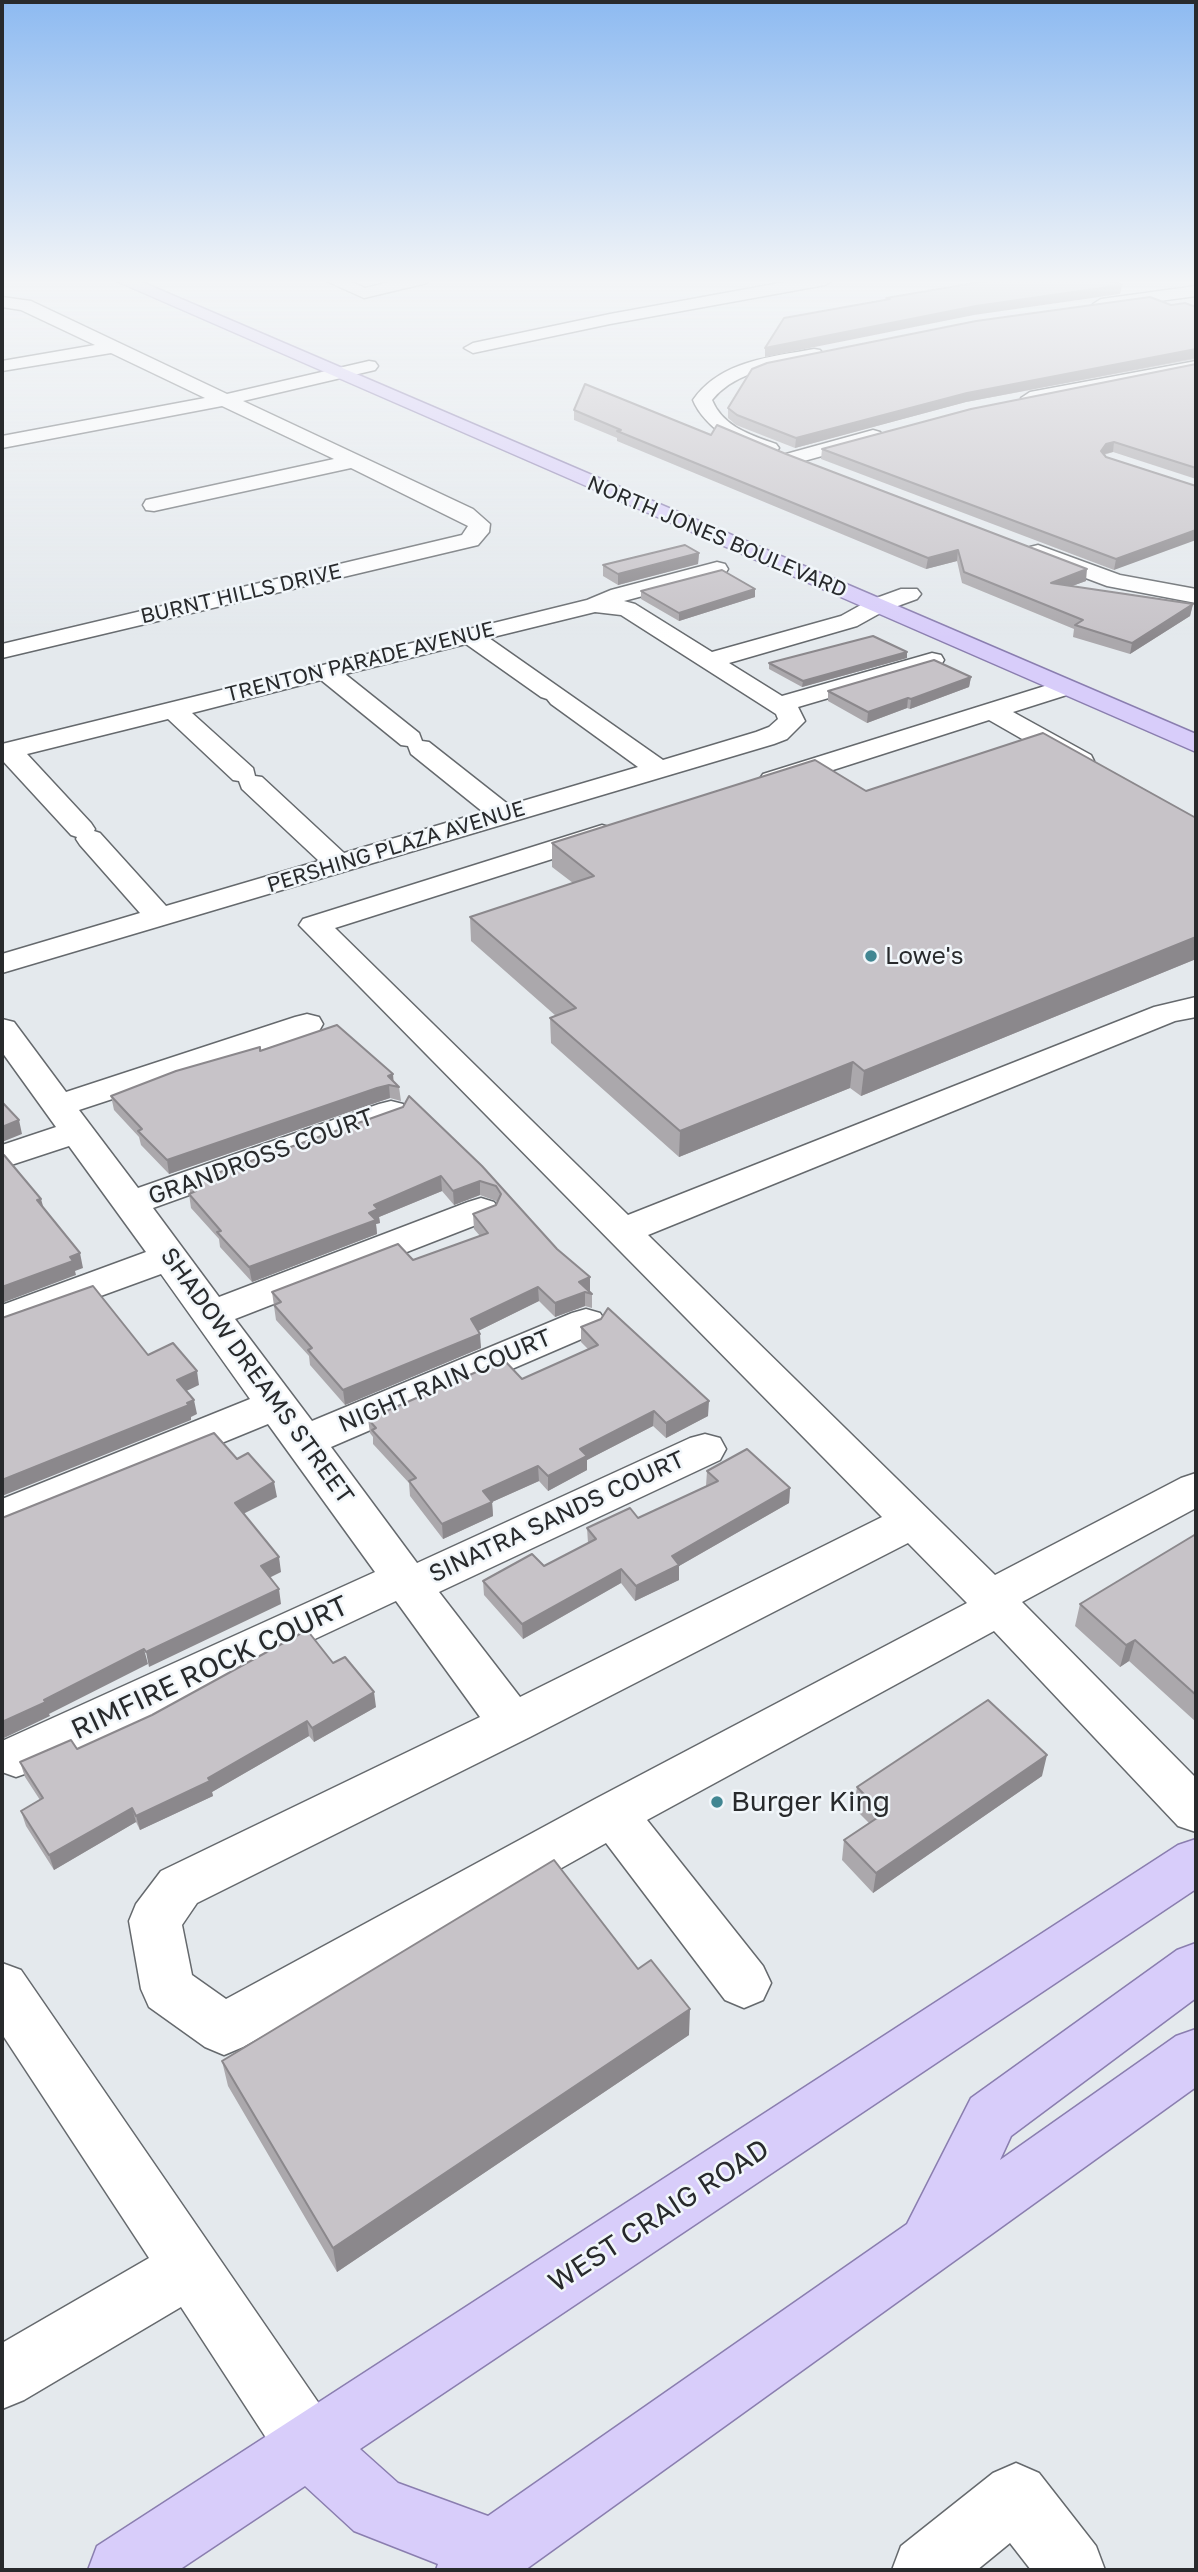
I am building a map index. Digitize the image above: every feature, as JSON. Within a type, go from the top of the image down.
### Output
[{"type":"main road","name":"NORTH JONES BOULEVARD","points":[[423,400],[880,595],[1064,688],[1196,744]]},
{"type":"main road","name":"NORTH JONES BOULEVARD","points":[[461,405],[582,456]]},
{"type":"main road","points":[[909,594],[933,604]]},
{"type":"main road","name":"WEST CRAIG ROAD","points":[[121,2570],[1196,1861]]},
{"type":"main road","points":[[929,2243],[990,2117],[1196,1967]]},
{"type":"main road","points":[[310,2447],[377,2508],[482,2561],[1196,2055]]},
{"type":"main road","points":[[160,2570],[202,2517]]},
{"type":"street","points":[[2,442],[224,400]]},
{"type":"street","points":[[224,400],[354,461]]},
{"type":"street","points":[[702,400],[706,413],[728,431],[831,472]]},
{"type":"street","points":[[1007,403],[1022,400]]},
{"type":"street","points":[[793,457],[887,432]]},
{"type":"street","points":[[154,505],[354,461]]},
{"type":"street","name":"BURNT HILLS DRIVE","points":[[5,647],[470,540],[478,532],[479,524],[465,514],[354,461]]},
{"type":"street","points":[[1024,546],[1115,581],[1196,596]]},
{"type":"street","name":"TRENTON PARADE AVENUE","points":[[6,752],[595,605],[619,594],[717,569]]},
{"type":"street","points":[[697,655],[849,621],[880,595],[909,594]]},
{"type":"street","points":[[595,605],[626,609],[783,716]]},
{"type":"street","points":[[468,635],[660,769]]},
{"type":"street","name":"PERSHING PLAZA AVENUE","points":[[2,964],[765,738],[783,716],[932,660]]},
{"type":"street","points":[[325,671],[504,815]]},
{"type":"street","points":[[739,790],[1064,688]]},
{"type":"street","points":[[173,709],[339,864]]},
{"type":"street","points":[[992,710],[1100,772]]},
{"type":"street","points":[[6,752],[160,917]]},
{"type":"street","points":[[633,824],[314,925],[913,1521],[1196,1811]]},
{"type":"street","points":[[620,1232],[1165,1014],[1196,1007]]},
{"type":"street","points":[[2,1157],[69,1118],[307,1024]]},
{"type":"street","name":"SHADOW DREAMS STREET","points":[[4,1036],[69,1118],[482,1685],[513,1723]]},
{"type":"street","name":"GRANDROSS COURT","points":[[131,1203],[391,1111]]},
{"type":"street","points":[[211,1314],[481,1210]]},
{"type":"street","points":[[2,1320],[170,1257]]},
{"type":"street","name":"NIGHT RAIN COURT","points":[[304,1441],[586,1322]]},
{"type":"street","points":[[2,1517],[277,1404]]},
{"type":"street","name":"SINATRA SANDS COURT","points":[[407,1582],[705,1448]]},
{"type":"street","points":[[913,1521],[513,1723],[179,1887],[155,1922],[168,1989],[224,2029],[1196,1489]]},
{"type":"street","name":"RIMFIRE ROCK COURT","points":[[16,1758],[407,1582]]},
{"type":"street","points":[[613,1814],[744,1983]]},
{"type":"street","points":[[2,1988],[188,2269],[310,2447]]},
{"type":"street","points":[[2,2378],[188,2269]]},
{"type":"street","points":[[925,2570],[1016,2496],[1072,2570]]},
{"type":"building","points":[[578,400],[625,400],[711,435],[717,425],[1087,569],[1051,583],[1193,604],[1132,643],[1075,625],[1083,620],[964,572],[958,550],[928,558],[617,431],[621,430],[574,410]]},
{"type":"building","points":[[733,400],[940,400],[796,438],[737,415],[728,408]]},
{"type":"building","points":[[1016,400],[1196,400],[1196,468],[1114,442],[1106,444],[1101,451],[1106,457],[1196,486],[1196,530],[1116,559],[822,449],[971,409]]},
{"type":"building","points":[[685,545],[699,553],[618,574],[603,565]]},
{"type":"building","points":[[722,570],[755,589],[679,613],[641,591]]},
{"type":"building","points":[[873,636],[907,652],[803,681],[769,663]]},
{"type":"building","points":[[934,660],[971,677],[868,712],[828,691]]},
{"type":"building","points":[[1043,733],[1196,818],[1196,937],[864,1071],[853,1062],[680,1131],[550,1018],[576,1008],[470,917],[594,876],[552,843],[815,760],[866,791]]},
{"type":"building","points":[[337,1025],[393,1074],[388,1076],[399,1087],[389,1085],[377,1088],[167,1160],[138,1131],[142,1129],[111,1096],[176,1071],[260,1047],[260,1051]]},
{"type":"building","points":[[409,1096],[482,1166],[557,1249],[590,1277],[579,1282],[592,1294],[585,1292],[555,1303],[538,1287],[471,1319],[480,1334],[343,1390],[308,1350],[312,1348],[274,1305],[281,1302],[272,1292],[398,1244],[413,1260],[488,1233],[473,1214],[496,1205],[501,1194],[496,1186],[480,1181],[453,1191],[441,1176],[374,1205],[378,1209],[369,1213],[376,1220],[249,1267],[217,1232],[221,1231],[189,1194],[196,1191],[189,1183],[403,1107]]},
{"type":"building","points":[[2,1102],[19,1120],[2,1127]]},
{"type":"building","points":[[2,1155],[41,1199],[37,1200],[80,1253],[70,1257],[73,1261],[2,1287]]},
{"type":"building","points":[[93,1286],[148,1355],[173,1343],[197,1371],[177,1380],[194,1400],[187,1403],[189,1405],[2,1480],[2,1318]]},
{"type":"building","points":[[608,1308],[709,1401],[666,1423],[654,1411],[580,1449],[587,1456],[548,1476],[538,1466],[483,1491],[492,1502],[442,1524],[409,1481],[416,1478],[372,1430],[376,1428],[368,1419],[504,1360],[522,1379],[598,1345],[581,1327],[601,1319]]},
{"type":"building","points":[[214,1433],[237,1459],[248,1453],[274,1482],[235,1503],[279,1557],[261,1566],[279,1589],[146,1652],[144,1649],[44,1700],[46,1702],[2,1722],[2,1518]]},
{"type":"building","points":[[747,1449],[790,1488],[672,1556],[679,1565],[636,1586],[621,1569],[522,1624],[483,1581],[532,1554],[544,1566],[596,1539],[587,1528],[630,1508],[638,1518],[718,1481],[707,1471]]},
{"type":"building","points":[[1196,1534],[1196,1695],[1135,1640],[1126,1645],[1080,1604]]},
{"type":"building","points":[[307,1630],[333,1663],[345,1657],[374,1692],[312,1728],[307,1721],[208,1778],[210,1781],[136,1816],[132,1808],[49,1855],[21,1811],[43,1798],[20,1762],[71,1740],[77,1749],[152,1715]]},
{"type":"building","points":[[988,1700],[1047,1755],[876,1873],[844,1840],[883,1814],[857,1787]]},
{"type":"building","points":[[554,1860],[638,1969],[651,1960],[690,2009],[333,2248],[222,2061]]},
{"type":"place","name":"Lowe's","points":[[871,956]]},
{"type":"place","name":"Burger King","points":[[717,1802]]}]
